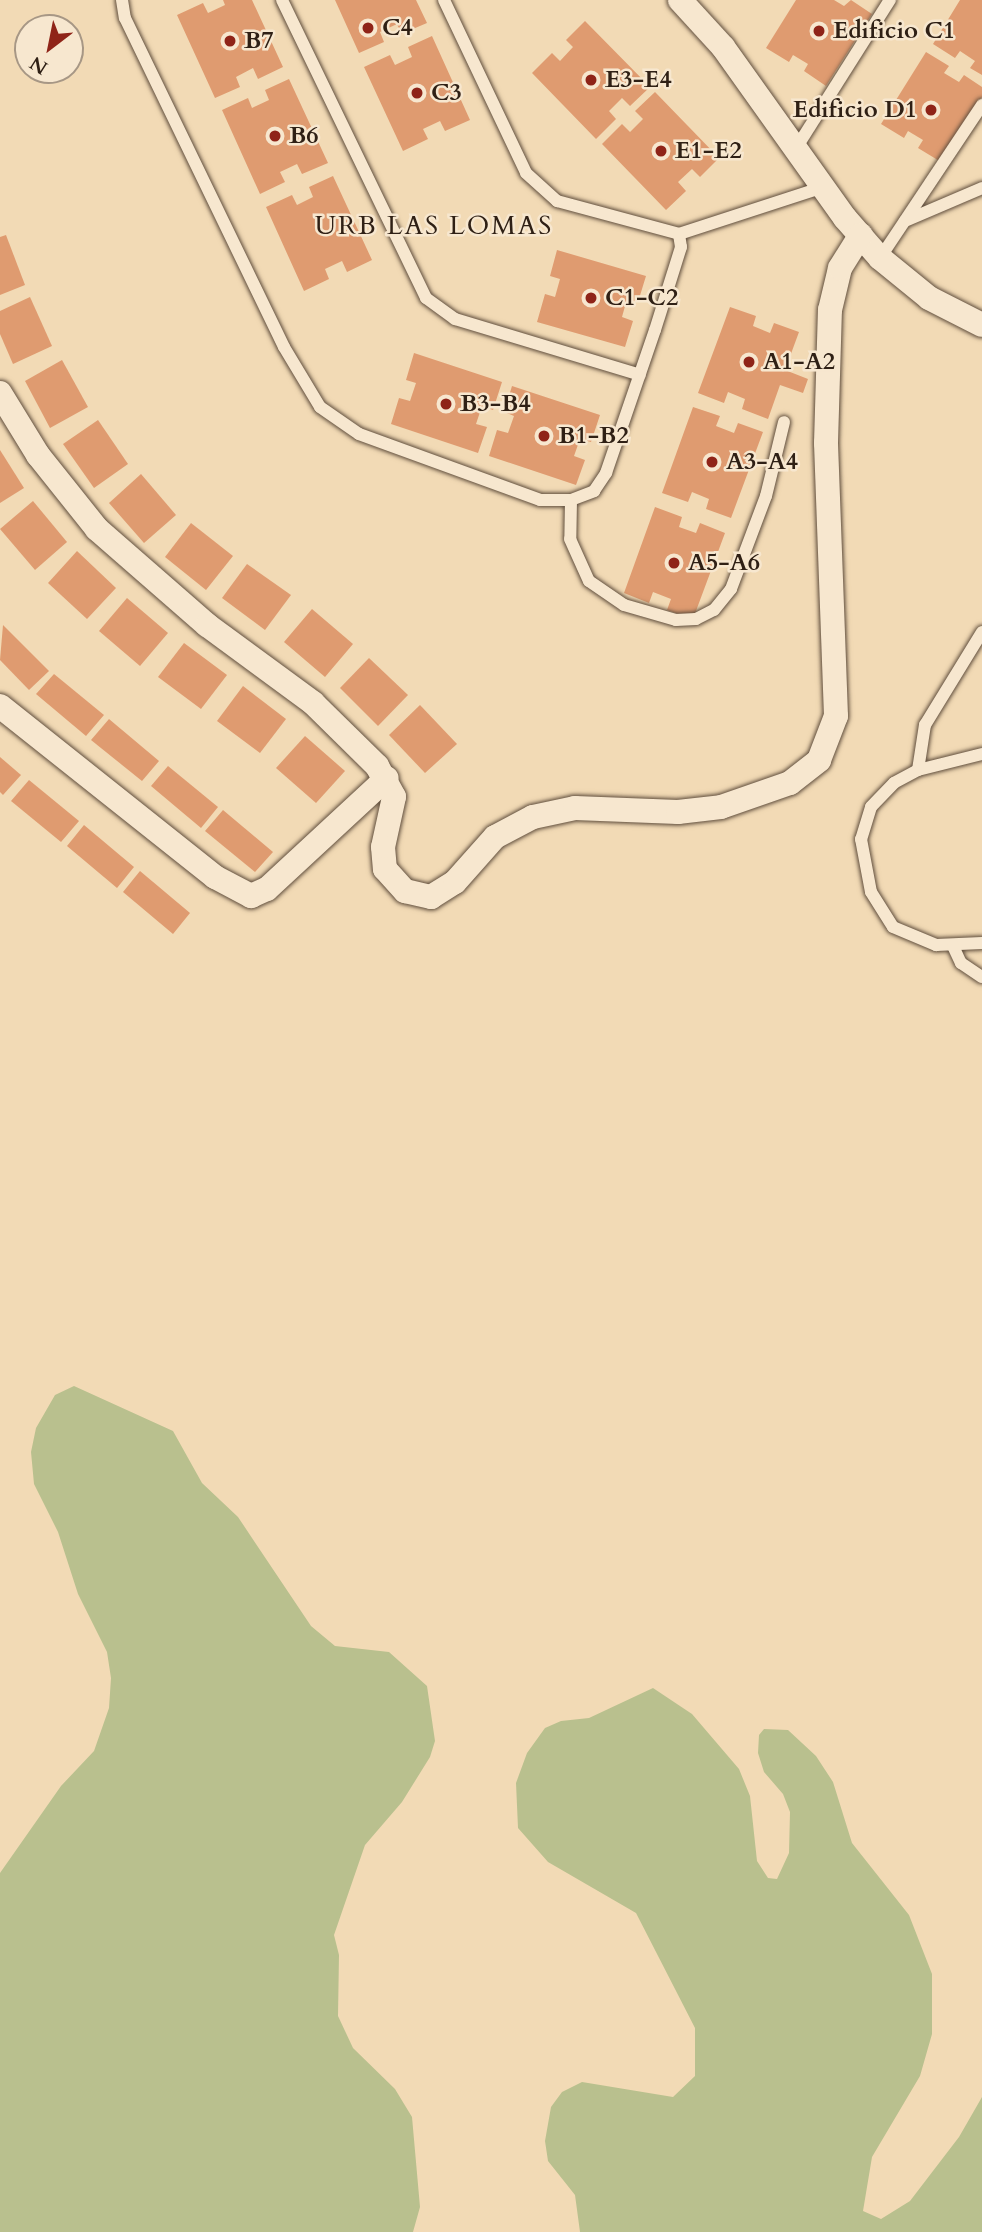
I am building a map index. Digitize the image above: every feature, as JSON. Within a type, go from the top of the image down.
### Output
[{"type":"street","points":[[680,0],[723,47],[795,150],[880,258],[929,298],[982,326]]},
{"type":"street","points":[[0,393],[45,464],[97,529],[206,625],[313,703],[387,778],[394,797],[383,847],[385,869],[405,891],[431,897],[455,883],[495,837],[545,813],[575,808],[678,813],[721,807],[790,783],[812,768],[828,744],[836,716],[826,443],[830,310],[840,268],[861,236]]},
{"type":"street","points":[[0,706],[186,855],[251,896],[267,889],[387,778]]},
{"type":"lane","points":[[122,0],[125,18],[203,185],[284,347],[320,407],[352,430],[522,495],[571,500],[584,497],[601,483],[679,254],[679,234]]},
{"type":"lane","points":[[282,0],[426,298],[455,319],[640,375]]},
{"type":"lane","points":[[444,0],[495,114],[534,185],[570,205],[679,234],[824,187]]},
{"type":"lane","points":[[795,150],[890,0]]},
{"type":"lane","points":[[880,258],[982,105]]},
{"type":"lane","points":[[904,221],[982,188]]},
{"type":"lane","points":[[571,500],[570,539],[589,581],[624,605],[676,620],[696,619],[714,610],[731,589],[766,496],[784,422]]},
{"type":"lane","points":[[918,770],[925,726],[982,632]]},
{"type":"lane","points":[[982,754],[918,770],[894,783],[871,807],[863,827],[861,850],[877,906],[893,928],[919,941],[953,946],[982,943]]},
{"type":"lane","points":[[953,946],[961,963],[982,977]]},
{"type":"green space","points":[[74,1386],[173,1431],[202,1483],[238,1517],[311,1626],[335,1646],[389,1652],[427,1686],[435,1741],[430,1757],[402,1802],[365,1845],[334,1935],[339,1955],[338,2016],[353,2048],[395,2089],[412,2117],[420,2207],[413,2232],[0,2232],[0,1873],[61,1786],[94,1751],[109,1708],[111,1678],[107,1652],[78,1594],[58,1532],[34,1484],[31,1452],[36,1428],[55,1395]]},
{"type":"green space","points":[[653,1688],[692,1714],[739,1769],[750,1796],[757,1861],[768,1878],[777,1879],[789,1853],[790,1812],[783,1794],[764,1772],[758,1753],[759,1735],[764,1729],[788,1730],[816,1756],[833,1782],[852,1843],[909,1915],[932,1974],[932,2034],[920,2076],[872,2157],[863,2211],[881,2219],[910,2201],[959,2137],[982,2097],[982,2232],[580,2232],[575,2195],[548,2161],[545,2141],[551,2107],[562,2092],[582,2082],[673,2097],[695,2076],[695,2028],[636,1913],[548,1862],[518,1828],[516,1783],[527,1753],[545,1728],[561,1721],[589,1718]]},
{"type":"building","name":"B7","points":[[223,0],[252,0],[283,67],[258,79],[253,68],[236,77],[240,87],[215,98],[177,15],[203,3],[208,13],[225,5]]},
{"type":"building","name":"C4","points":[[335,0],[416,0],[427,23],[401,34],[397,24],[380,32],[384,42],[359,53]]},
{"type":"building","name":"Edificio C1","points":[[796,0],[834,0],[844,6],[851,0],[872,14],[826,86],[804,71],[808,64],[793,55],[789,62],[766,48]]},
{"type":"building","points":[[960,0],[982,0],[982,75],[970,68],[975,61],[960,51],[955,58],[933,44]]},
{"type":"building","name":"E3-E4","points":[[585,21],[650,87],[630,106],[622,98],[609,111],[616,119],[596,139],[532,73],[552,53],[560,61],[573,47],[566,40]]},
{"type":"building","name":"C3","points":[[432,36],[470,120],[445,131],[440,121],[423,129],[428,139],[403,151],[364,67],[390,55],[395,65],[412,57],[408,47]]},
{"type":"building","name":"Edificio D1","points":[[926,52],[949,66],[944,73],[959,82],[964,75],[982,87],[982,97],[941,162],[918,148],[923,140],[908,131],[904,138],[881,124]]},
{"type":"building","name":"B6","points":[[289,79],[328,163],[302,174],[297,164],[280,172],[285,182],[260,194],[222,110],[248,98],[252,108],[269,100],[265,90]]},
{"type":"building","name":"E1-E2","points":[[655,92],[719,158],[700,177],[692,169],[678,182],[686,191],[666,210],[602,144],[622,124],[630,132],[643,119],[635,111]]},
{"type":"building","points":[[333,176],[372,260],[347,272],[342,261],[325,269],[329,279],[304,291],[266,207],[292,195],[297,205],[313,197],[309,187]]},
{"type":"building","points":[[6,235],[25,285],[0,295],[0,237]]},
{"type":"building","name":"C1-C2","points":[[557,250],[646,276],[638,302],[627,299],[622,317],[633,321],[625,347],[537,322],[545,294],[555,297],[560,279],[550,276]]},
{"type":"building","points":[[30,297],[52,346],[13,364],[0,334],[0,311]]},
{"type":"building","name":"A1-A2","points":[[730,307],[756,316],[753,326],[770,333],[774,323],[799,332],[785,370],[808,379],[803,393],[780,385],[768,419],[742,409],[745,399],[728,392],[724,403],[698,393]]},
{"type":"building","name":"B3-B4","points":[[414,353],[502,382],[493,410],[482,406],[476,424],[487,427],[478,453],[391,424],[399,398],[410,401],[416,383],[406,380]]},
{"type":"building","points":[[62,360],[88,407],[50,428],[25,381]]},
{"type":"building","name":"B1-B2","points":[[512,386],[600,415],[591,442],[580,439],[574,456],[585,460],[576,485],[489,456],[497,430],[508,433],[514,416],[504,412]]},
{"type":"building","name":"A3-A4","points":[[693,407],[720,416],[716,426],[734,433],[738,423],[763,432],[731,518],[706,509],[709,499],[692,492],[688,502],[662,493]]},
{"type":"building","points":[[98,420],[128,464],[94,488],[63,444]]},
{"type":"building","points":[[0,450],[24,488],[0,503]]},
{"type":"building","points":[[141,474],[176,515],[144,543],[109,503]]},
{"type":"building","points":[[33,501],[67,542],[35,570],[0,529]]},
{"type":"building","name":"A5-A6","points":[[655,507],[682,517],[679,527],[696,533],[700,523],[725,533],[693,619],[667,610],[671,599],[653,592],[649,603],[624,593]]},
{"type":"building","points":[[191,523],[233,556],[206,590],[165,557]]},
{"type":"building","points":[[77,551],[116,588],[87,619],[48,583]]},
{"type":"building","points":[[247,564],[291,595],[265,630],[222,598]]},
{"type":"building","points":[[127,598],[168,633],[140,666],[99,631]]},
{"type":"building","points":[[312,609],[353,644],[325,677],[284,642]]},
{"type":"building","points":[[3,625],[49,671],[29,690],[0,660]]},
{"type":"building","points":[[184,643],[227,675],[201,709],[158,677]]},
{"type":"building","points":[[369,658],[408,695],[378,726],[340,688]]},
{"type":"building","points":[[54,674],[104,715],[86,736],[36,694]]},
{"type":"building","points":[[243,686],[286,719],[260,753],[217,721]]},
{"type":"building","points":[[420,705],[457,744],[425,773],[389,735]]},
{"type":"building","points":[[109,719],[159,761],[142,781],[91,740]]},
{"type":"building","points":[[305,736],[345,771],[316,803],[276,768]]},
{"type":"building","points":[[0,757],[21,775],[3,795],[0,792]]},
{"type":"building","points":[[168,766],[218,807],[201,828],[151,786]]},
{"type":"building","points":[[29,780],[79,821],[61,842],[11,801]]},
{"type":"building","points":[[223,810],[273,852],[255,872],[205,831]]},
{"type":"building","points":[[84,825],[134,867],[117,888],[67,846]]},
{"type":"building","points":[[140,871],[190,913],[173,934],[123,892]]},
{"type":"place","name":"C4","points":[[368,28]]},
{"type":"place","name":"Edificio C1","points":[[819,31]]},
{"type":"place","name":"B7","points":[[230,41]]},
{"type":"place","name":"E3-E4","points":[[591,80]]},
{"type":"place","name":"C3","points":[[417,93]]},
{"type":"place","name":"Edificio D1","points":[[931,110]]},
{"type":"place","name":"B6","points":[[275,136]]},
{"type":"place","name":"E1-E2","points":[[661,151]]},
{"type":"place","name":"C1-C2","points":[[591,298]]},
{"type":"place","name":"A1-A2","points":[[749,362]]},
{"type":"place","name":"B3-B4","points":[[446,404]]},
{"type":"place","name":"B1-B2","points":[[544,436]]},
{"type":"place","name":"A3-A4","points":[[712,462]]},
{"type":"place","name":"A5-A6","points":[[674,563]]},
{"type":"district","name":"URB LAS LOMAS","points":[[434,226]]}]
